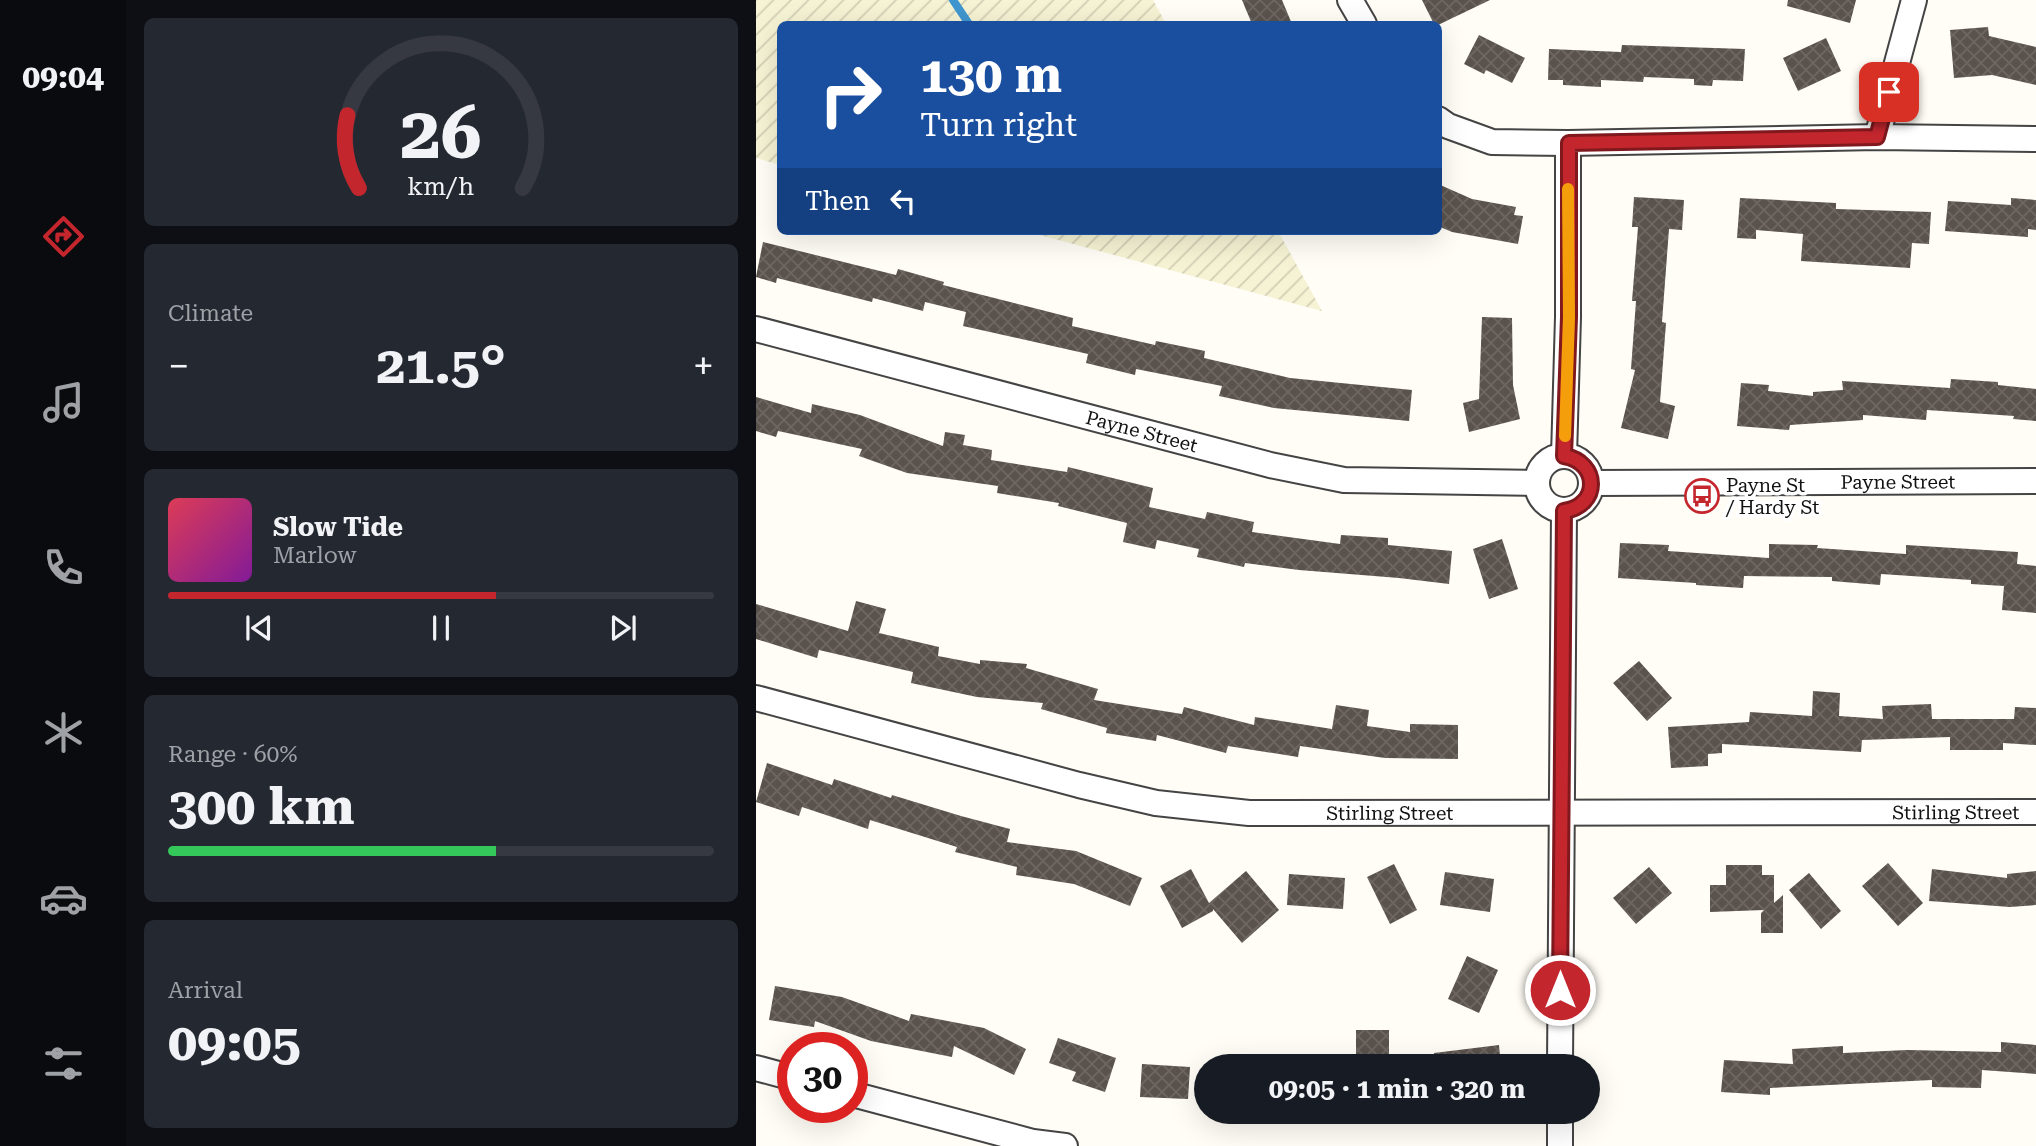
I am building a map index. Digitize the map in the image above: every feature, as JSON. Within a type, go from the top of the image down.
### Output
[{"type":"street","points":[[1350,0],[1362,21]]},
{"type":"street","points":[[1877,137],[1914,0]]},
{"type":"street","points":[[1442,122],[1492,142],[1877,137],[2036,139]]},
{"type":"street","points":[[1564,456],[1569,317],[1569,143]]},
{"type":"street","name":"Payne Street","points":[[756,329],[1270,465],[1343,480],[1536,483]]},
{"type":"street","points":[[1564,456],[1573,457],[1586,467],[1592,483],[1580,506],[1564,511],[1555,509],[1542,499],[1536,483],[1538,474],[1548,461],[1564,456]]},
{"type":"street","name":"Payne Street","points":[[1592,483],[2036,481]]},
{"type":"street","points":[[1560,1054],[1564,511]]},
{"type":"street","name":"Stirling Street","points":[[756,698],[1065,782],[1156,803],[1249,813],[2036,812]]},
{"type":"street","points":[[756,1068],[777,1074]]},
{"type":"street","points":[[868,1098],[1033,1142],[1065,1146]]},
{"type":"street","points":[[1560,1124],[1560,1146]]},
{"type":"shaded area","points":[[756,0],[1153,0],[1164,21],[777,21],[777,164],[756,158]]},
{"type":"shaded area","points":[[1040,235],[1280,235],[1322,311]]},
{"type":"building","points":[[1242,0],[1282,0],[1291,21],[1251,21]]},
{"type":"building","points":[[1422,0],[1490,0],[1442,23],[1432,21]]},
{"type":"building","points":[[1788,0],[1856,0],[1850,23],[1787,6]]},
{"type":"building","points":[[1988,27],[1989,36],[2036,47],[2036,85],[1992,75],[1954,78],[1950,30]]},
{"type":"building","points":[[1479,35],[1525,58],[1512,83],[1486,70],[1484,74],[1464,64]]},
{"type":"building","points":[[1826,38],[1841,71],[1798,91],[1783,58]]},
{"type":"building","points":[[1622,45],[1745,49],[1743,81],[1713,80],[1712,86],[1694,85],[1694,79],[1644,77],[1643,82],[1601,80],[1601,87],[1563,85],[1563,80],[1548,80],[1549,49],[1621,52]]},
{"type":"building","points":[[1442,186],[1472,199],[1516,207],[1514,215],[1523,216],[1518,244],[1442,228]]},
{"type":"building","points":[[1634,197],[1684,200],[1682,230],[1669,229],[1662,322],[1666,323],[1660,402],[1675,406],[1668,439],[1621,428],[1635,370],[1631,369],[1636,301],[1632,301],[1638,227],[1632,227]]},
{"type":"building","points":[[1740,198],[1836,203],[1836,209],[1931,212],[1929,244],[1912,243],[1910,268],[1801,261],[1803,234],[1756,230],[1756,239],[1737,238]]},
{"type":"building","points":[[2011,198],[2036,200],[2036,230],[2028,229],[2028,237],[1945,231],[1948,201],[2011,205]]},
{"type":"building","points":[[763,242],[896,275],[898,269],[944,282],[943,285],[1073,318],[1072,326],[1155,345],[1156,341],[1205,351],[1204,358],[1290,378],[1412,390],[1409,421],[1274,408],[1219,396],[1222,386],[1136,369],[1135,375],[1086,363],[1088,354],[963,326],[966,312],[925,302],[923,311],[873,298],[872,302],[777,278],[776,283],[756,277]]},
{"type":"building","points":[[1482,317],[1512,318],[1513,385],[1520,419],[1469,432],[1463,403],[1479,399]]},
{"type":"building","points":[[1951,379],[1998,382],[1998,385],[2036,389],[2036,421],[2013,419],[2014,416],[1927,410],[1926,420],[1863,415],[1863,420],[1790,425],[1789,430],[1737,426],[1741,383],[1769,385],[1768,391],[1813,396],[1813,392],[1843,390],[1842,381],[1950,388]]},
{"type":"building","points":[[756,397],[811,413],[812,404],[860,415],[943,446],[945,432],[965,435],[963,445],[992,450],[991,460],[1067,472],[1068,467],[1153,488],[1149,507],[1205,519],[1207,512],[1254,522],[1252,532],[1340,544],[1341,535],[1388,538],[1388,545],[1452,551],[1449,584],[1245,563],[1244,567],[1197,557],[1199,549],[1157,540],[1155,549],[1123,542],[1127,523],[1058,506],[1059,503],[997,493],[998,486],[907,473],[859,456],[862,449],[778,431],[776,437],[756,431]]},
{"type":"building","points":[[1502,539],[1518,589],[1489,599],[1473,549]]},
{"type":"building","points":[[1620,543],[1669,545],[1668,551],[1769,558],[1769,544],[1818,545],[1817,548],[1906,554],[1906,545],[2018,552],[2017,564],[2036,566],[2036,613],[2002,610],[2004,586],[1971,584],[1971,580],[1881,574],[1880,585],[1832,581],[1832,577],[1744,576],[1743,588],[1618,578]]},
{"type":"building","points":[[856,601],[886,609],[879,633],[939,647],[938,656],[980,664],[980,660],[1027,664],[1026,668],[1098,689],[1094,700],[1182,714],[1184,707],[1254,725],[1255,717],[1332,729],[1336,705],[1369,710],[1367,726],[1410,732],[1410,724],[1458,725],[1458,759],[1385,758],[1300,746],[1298,757],[1228,746],[1226,753],[1157,735],[1156,741],[1106,733],[1107,728],[1041,709],[1043,703],[977,697],[911,683],[913,672],[819,650],[817,658],[756,639],[756,604],[848,631]]},
{"type":"building","points":[[1639,661],[1672,698],[1647,721],[1613,683]]},
{"type":"building","points":[[1813,691],[1840,693],[1839,716],[1883,719],[1882,706],[1931,704],[1932,719],[2014,719],[2015,707],[2036,708],[2036,745],[2003,743],[2003,750],[1950,750],[1950,737],[1862,740],[1861,752],[1722,744],[1722,753],[1708,754],[1708,766],[1671,768],[1668,727],[1749,722],[1750,712],[1812,716]]},
{"type":"building","points":[[767,763],[832,785],[834,779],[891,798],[892,795],[1010,829],[1007,842],[1076,851],[1142,878],[1130,906],[1074,884],[1016,875],[1017,867],[955,852],[957,847],[870,820],[868,829],[802,807],[799,816],[756,802]]},
{"type":"building","points":[[1888,863],[1923,903],[1898,926],[1862,886]]},
{"type":"building","points":[[1394,864],[1417,910],[1390,924],[1367,877]]},
{"type":"building","points":[[1726,865],[1762,865],[1762,875],[1774,875],[1774,903],[1783,895],[1783,933],[1761,933],[1761,913],[1764,910],[1710,912],[1710,885],[1726,885]]},
{"type":"building","points":[[1649,867],[1672,893],[1636,924],[1613,898]]},
{"type":"building","points":[[1191,869],[1209,903],[1246,871],[1279,910],[1242,943],[1213,909],[1182,928],[1160,886]]},
{"type":"building","points":[[1932,869],[2007,878],[2007,874],[2036,871],[2036,905],[2010,907],[1929,901]]},
{"type":"building","points":[[1445,872],[1494,879],[1490,912],[1440,905]]},
{"type":"building","points":[[1809,873],[1841,911],[1821,929],[1789,890]]},
{"type":"building","points":[[1289,874],[1345,878],[1343,909],[1287,905]]},
{"type":"building","points":[[1467,956],[1498,970],[1479,1013],[1448,999]]},
{"type":"building","points":[[775,986],[842,997],[909,1021],[911,1014],[984,1028],[1026,1049],[1014,1075],[954,1046],[952,1057],[871,1041],[868,1040],[868,1032],[846,1032],[815,1021],[814,1027],[769,1020]]},
{"type":"building","points":[[1356,1030],[1389,1030],[1389,1054],[1356,1054]]},
{"type":"building","points":[[1058,1038],[1116,1058],[1105,1092],[1072,1081],[1076,1072],[1049,1063]]},
{"type":"building","points":[[2001,1042],[2036,1045],[2036,1074],[1982,1070],[1981,1088],[1932,1087],[1932,1080],[1770,1088],[1770,1095],[1721,1092],[1724,1060],[1793,1064],[1792,1049],[1843,1046],[1843,1053],[1907,1050],[2001,1052]]},
{"type":"building","points":[[1499,1045],[1500,1054],[1434,1054]]},
{"type":"building","points":[[1142,1064],[1190,1067],[1188,1099],[1140,1097]]},
{"type":"waterway","points":[[953,0],[967,21]]},
{"type":"slow traffic","points":[[1565,436],[1569,317],[1568,189]]},
{"type":"place","name":"Payne St / Hardy St","points":[[1702,496]]},
{"type":"route","points":[[1560,990],[1564,511],[1580,506],[1590,492],[1592,483],[1586,467],[1580,461],[1564,456],[1569,317],[1569,143],[1877,137],[1889,92]]}]
